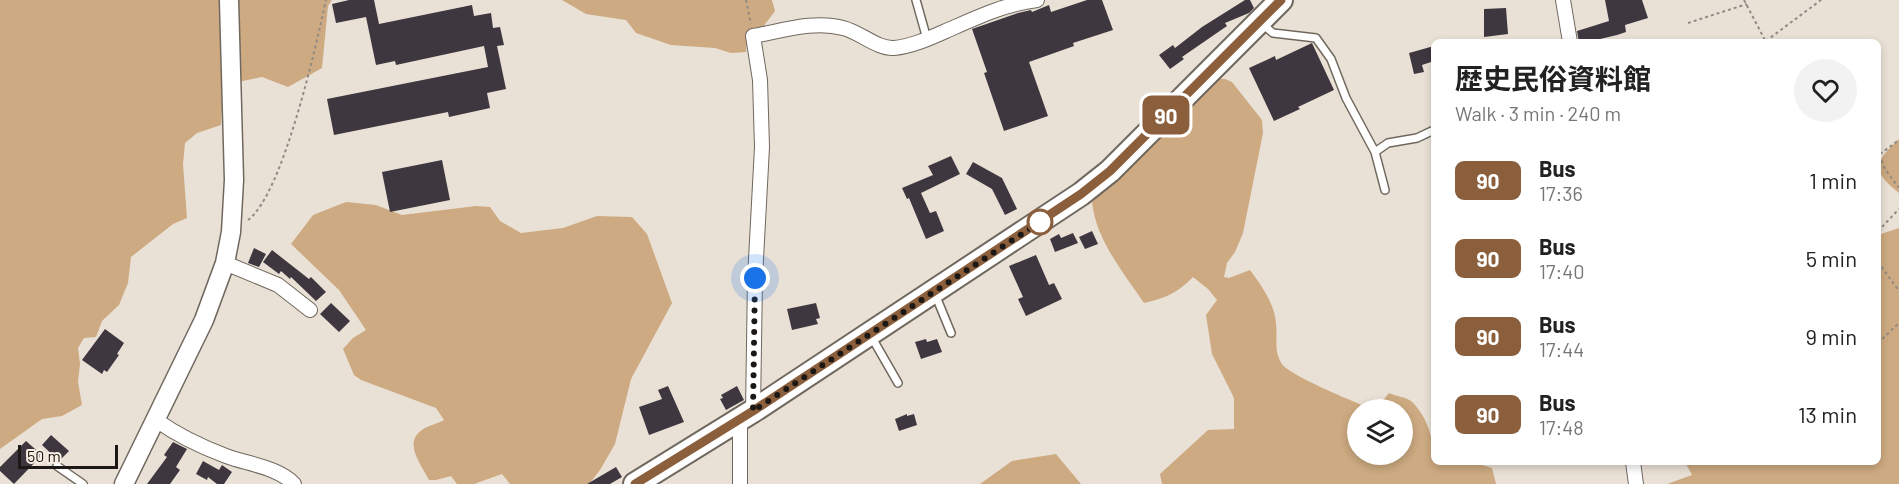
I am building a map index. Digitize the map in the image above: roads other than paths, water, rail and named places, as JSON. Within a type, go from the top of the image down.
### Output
[{"type":"main road","points":[[634,484],[747,415],[1072,200],[1103,177],[1281,0]]},
{"type":"street","points":[[124,484],[204,320],[225,263],[231,232],[234,180],[229,0]]},
{"type":"street","points":[[740,484],[747,415],[762,147],[760,80],[753,36],[824,24],[846,28],[882,46],[893,48],[927,39],[1016,3],[1037,0]]},
{"type":"street","points":[[1563,0],[1570,39]]},
{"type":"street","points":[[225,263],[278,285],[310,310]]},
{"type":"street","points":[[156,420],[168,429],[215,451],[282,475],[294,484]]},
{"type":"street","points":[[1633,465],[1636,484]]},
{"type":"lane","points":[[916,0],[927,39]]},
{"type":"lane","points":[[1260,21],[1272,33],[1316,38],[1331,59],[1347,98],[1375,152],[1385,190]]},
{"type":"lane","points":[[1375,152],[1388,143],[1417,138],[1431,131]]},
{"type":"lane","points":[[934,292],[951,333]]},
{"type":"lane","points":[[870,334],[898,383]]},
{"type":"lane","points":[[57,466],[83,484]]}]
